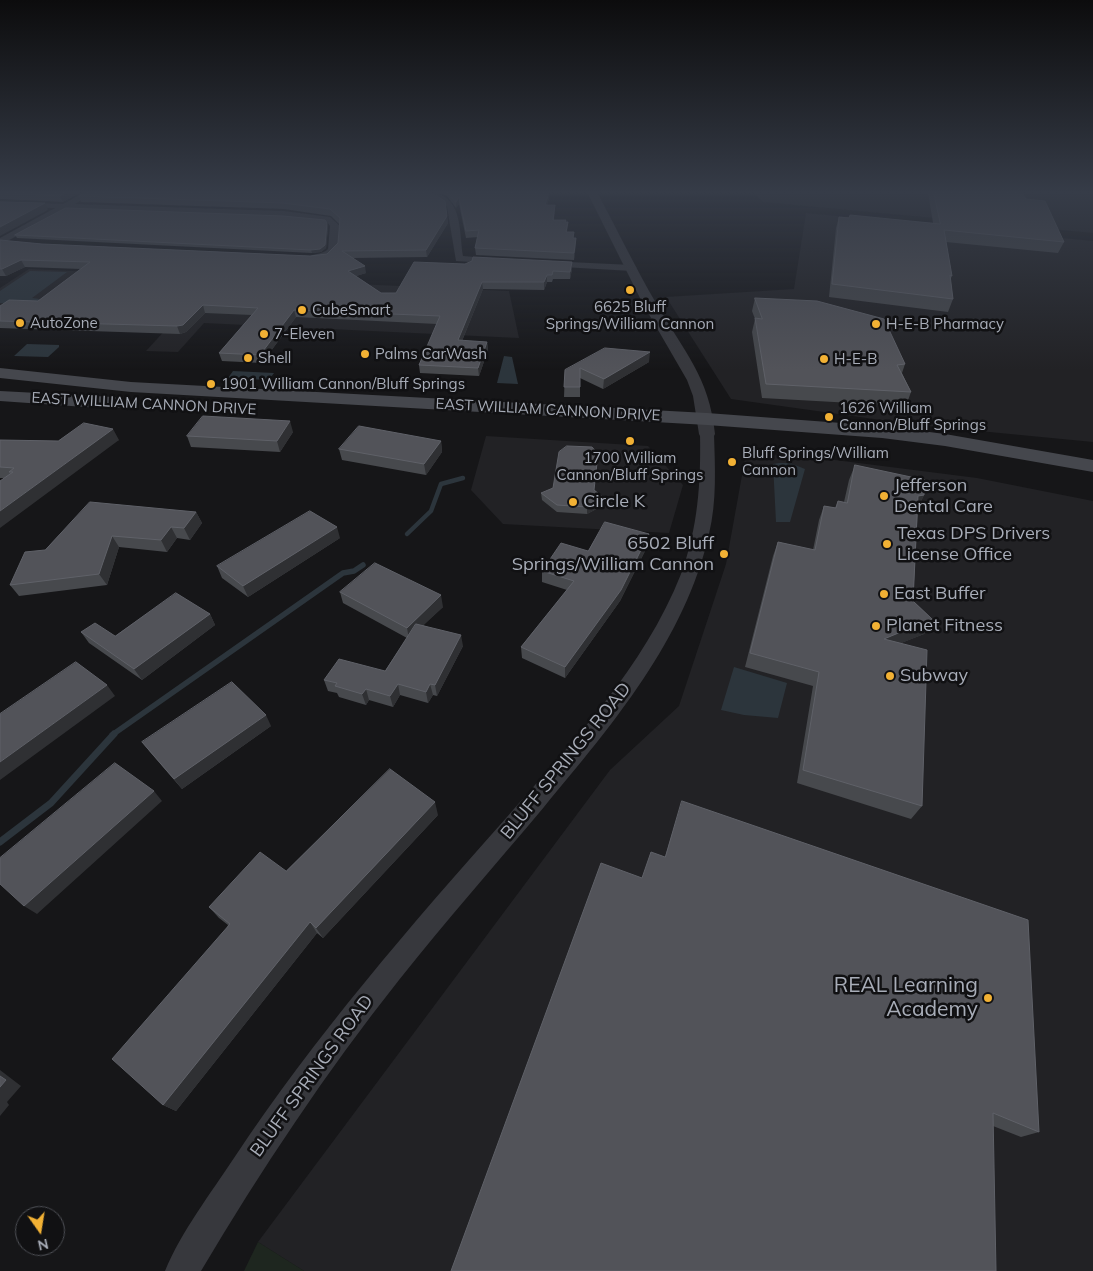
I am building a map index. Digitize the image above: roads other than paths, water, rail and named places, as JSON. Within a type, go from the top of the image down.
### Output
[{"type":"main road","name":"EAST WILLIAM CANNON DRIVE","points":[[0,373],[155,389],[707,427],[878,448],[985,464],[1010,460],[1085,473],[1091,472]]},
{"type":"main road","points":[[140,404],[155,389]]},
{"type":"main road","name":"EAST WILLIAM CANNON DRIVE","points":[[0,396],[140,404],[707,427],[882,432],[927,438],[1091,472]]},
{"type":"street","points":[[302,257],[325,257],[331,251]]},
{"type":"street","points":[[458,251],[459,259],[513,263]]},
{"type":"street","name":"BLUFF SPRINGS ROAD","points":[[182,1271],[255,1153],[347,1024],[392,968],[589,738],[641,667],[675,608],[698,549],[706,501],[707,427],[704,400],[696,378],[657,315],[623,251]]},
{"type":"street","points":[[542,264],[632,268]]},
{"type":"waterway","points":[[407,534],[431,511],[441,484],[463,478]]},
{"type":"waterway","points":[[112,735],[343,573],[354,571],[363,565]]},
{"type":"waterway","points":[[0,842],[51,803],[114,734]]},
{"type":"place","name":"6625 Bluff Springs/William Cannon","points":[[630,290]]},
{"type":"place","name":"CubeSmart","points":[[302,310]]},
{"type":"place","name":"AutoZone","points":[[20,323]]},
{"type":"place","name":"H-E-B Pharmacy","points":[[876,324]]},
{"type":"place","name":"7-Eleven","points":[[264,334]]},
{"type":"place","name":"Palms CarWash","points":[[365,354]]},
{"type":"place","name":"Shell","points":[[248,358]]},
{"type":"place","name":"H-E-B","points":[[824,359]]},
{"type":"place","name":"1901 William Cannon/Bluff Springs","points":[[211,384]]},
{"type":"place","name":"1626 William Cannon/Bluff Springs","points":[[829,417]]},
{"type":"place","name":"1700 William Cannon/Bluff Springs","points":[[630,441]]},
{"type":"place","name":"Bluff Springs/William Cannon","points":[[732,462]]},
{"type":"place","name":"Jefferson Dental Care","points":[[884,496]]},
{"type":"place","name":"Circle K","points":[[573,502]]},
{"type":"place","name":"Texas DPS Drivers License Office","points":[[887,544]]},
{"type":"place","name":"6502 Bluff Springs/William Cannon","points":[[724,554]]},
{"type":"place","name":"East Buffer","points":[[884,594]]},
{"type":"place","name":"Planet Fitness","points":[[876,626]]},
{"type":"place","name":"Subway","points":[[890,676]]},
{"type":"place","name":"REAL Learning Academy","points":[[988,998]]}]
